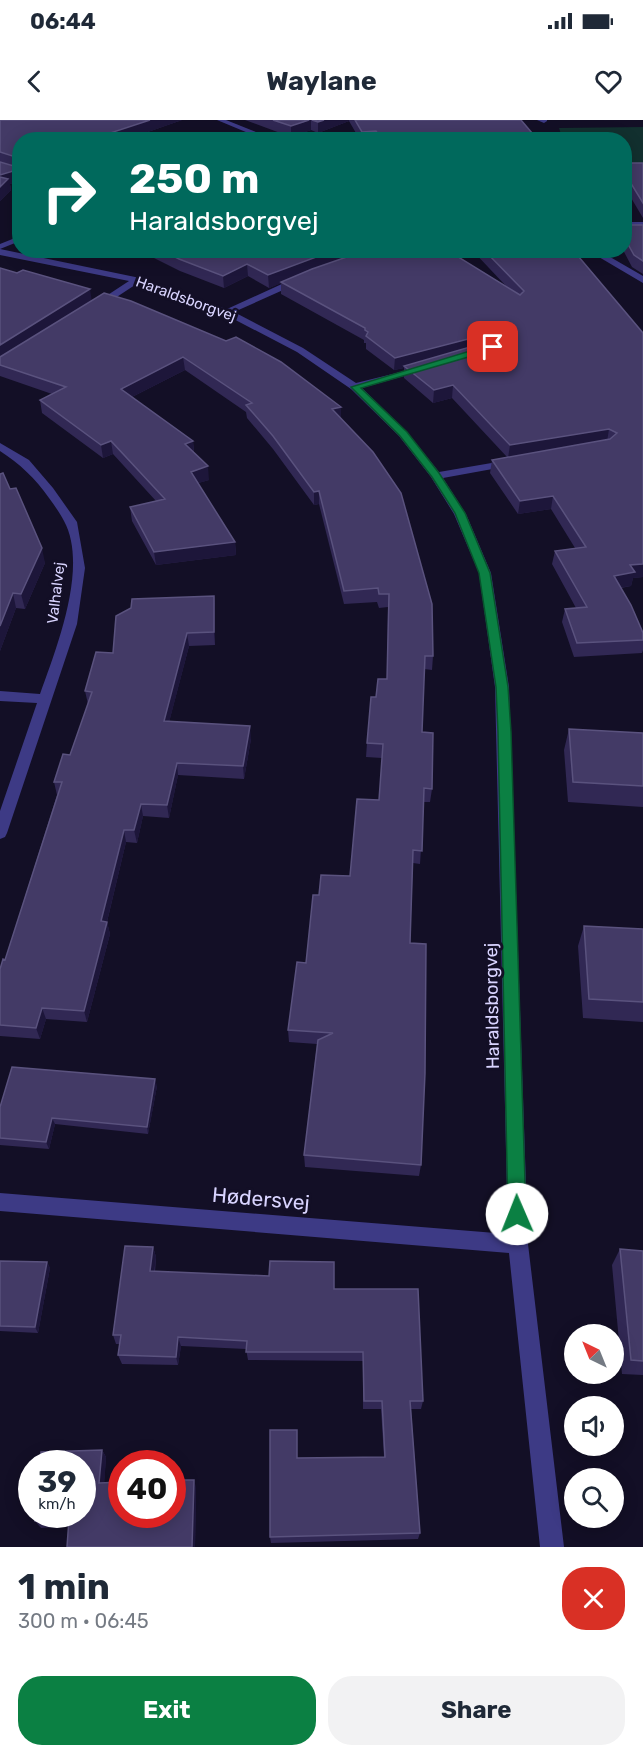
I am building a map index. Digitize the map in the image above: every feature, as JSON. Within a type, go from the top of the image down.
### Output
[{"type":"street","points":[[220,120],[252,132]]},
{"type":"street","name":"Haraldsborgvej","points":[[29,258],[137,280],[227,312],[300,350],[355,387],[403,434],[436,476],[460,513],[485,573],[502,687],[518,1244],[552,1547]]},
{"type":"street","points":[[605,258],[643,280]]},
{"type":"street","points":[[227,312],[309,277]]},
{"type":"street","points":[[87,312],[137,280]]},
{"type":"street","points":[[355,387],[432,364]]},
{"type":"street","name":"Valhalvej","points":[[0,446],[22,460],[50,490],[71,522],[79,568],[71,624],[0,832]]},
{"type":"street","points":[[436,476],[526,460]]},
{"type":"street","points":[[0,696],[45,699]]},
{"type":"street","name":"Hødersvej","points":[[0,1202],[518,1244]]},
{"type":"green space","points":[[643,127],[643,168],[632,168],[632,132],[560,132],[559,128]]},
{"type":"building","points":[[0,120],[150,120],[113,132],[12,132],[12,156],[0,152]]},
{"type":"building","points":[[273,120],[309,120],[291,126]]},
{"type":"building","points":[[355,120],[521,120],[531,132],[376,131],[362,132]]},
{"type":"building","points":[[0,162],[12,166],[12,171],[0,175]]},
{"type":"building","points":[[632,163],[643,163],[643,203],[632,185]]},
{"type":"building","points":[[0,177],[8,179],[0,187]]},
{"type":"building","points":[[632,225],[643,225],[643,261],[634,255]]},
{"type":"building","points":[[177,258],[314,258],[268,275],[247,264],[223,276]]},
{"type":"building","points":[[344,258],[460,258],[520,295],[524,291],[492,258],[580,258],[643,333],[643,564],[630,565],[635,572],[614,576],[631,605],[643,633],[643,640],[577,643],[565,609],[587,607],[555,551],[586,547],[553,496],[520,501],[492,460],[610,439],[617,433],[609,429],[510,445],[453,385],[434,390],[404,366],[498,339],[499,331],[395,358],[366,336],[368,332],[365,328],[281,282]]},
{"type":"building","points":[[0,268],[17,273],[23,270],[90,289],[0,345]]},
{"type":"building","points":[[104,293],[131,301],[226,341],[236,337],[281,362],[341,407],[332,409],[373,452],[401,493],[432,604],[433,656],[425,656],[422,732],[433,733],[432,789],[424,788],[422,851],[413,850],[410,943],[426,944],[425,1073],[421,1165],[304,1155],[318,1040],[333,1033],[288,1030],[297,962],[306,963],[313,895],[319,895],[321,875],[350,876],[357,799],[379,800],[383,744],[367,743],[371,697],[376,697],[378,679],[387,679],[389,594],[379,594],[378,588],[344,591],[319,491],[314,492],[273,436],[246,405],[252,403],[183,357],[121,389],[193,441],[185,444],[208,466],[191,472],[235,542],[154,552],[130,507],[165,499],[111,441],[101,445],[40,400],[66,387],[0,365],[0,357]]},
{"type":"building","points":[[3,473],[10,489],[16,488],[42,548],[21,594],[13,593],[0,626],[0,474]]},
{"type":"building","points":[[214,596],[214,632],[187,633],[164,721],[250,726],[243,766],[177,763],[167,805],[141,804],[134,830],[124,830],[101,921],[107,922],[84,1011],[42,1008],[36,1028],[0,1025],[0,969],[3,959],[5,960],[62,782],[54,782],[63,754],[70,755],[92,692],[85,691],[96,652],[113,653],[116,616],[131,608],[132,599]]},
{"type":"building","points":[[569,729],[643,733],[643,786],[573,782]]},
{"type":"building","points":[[584,926],[643,929],[643,1002],[589,999]]},
{"type":"building","points":[[12,1067],[155,1079],[147,1127],[52,1118],[46,1142],[0,1138],[0,1107]]},
{"type":"building","points":[[125,1246],[153,1247],[150,1271],[269,1276],[270,1261],[334,1262],[334,1289],[418,1289],[423,1401],[410,1401],[420,1533],[270,1537],[270,1430],[297,1430],[297,1458],[385,1457],[382,1401],[364,1401],[363,1352],[246,1352],[247,1341],[178,1337],[176,1357],[118,1355],[121,1335],[113,1335]]},
{"type":"building","points":[[620,1249],[643,1251],[643,1361],[631,1360]]},
{"type":"building","points":[[0,1261],[47,1262],[35,1327],[0,1326]]},
{"type":"building","points":[[96,1450],[102,1450],[99,1483],[108,1483],[108,1528],[186,1528],[186,1480],[194,1480],[192,1547],[67,1547],[68,1528],[96,1528]]},
{"type":"route","points":[[493,347],[355,387],[403,434],[436,476],[460,513],[485,573],[502,687],[517,1214]]}]
